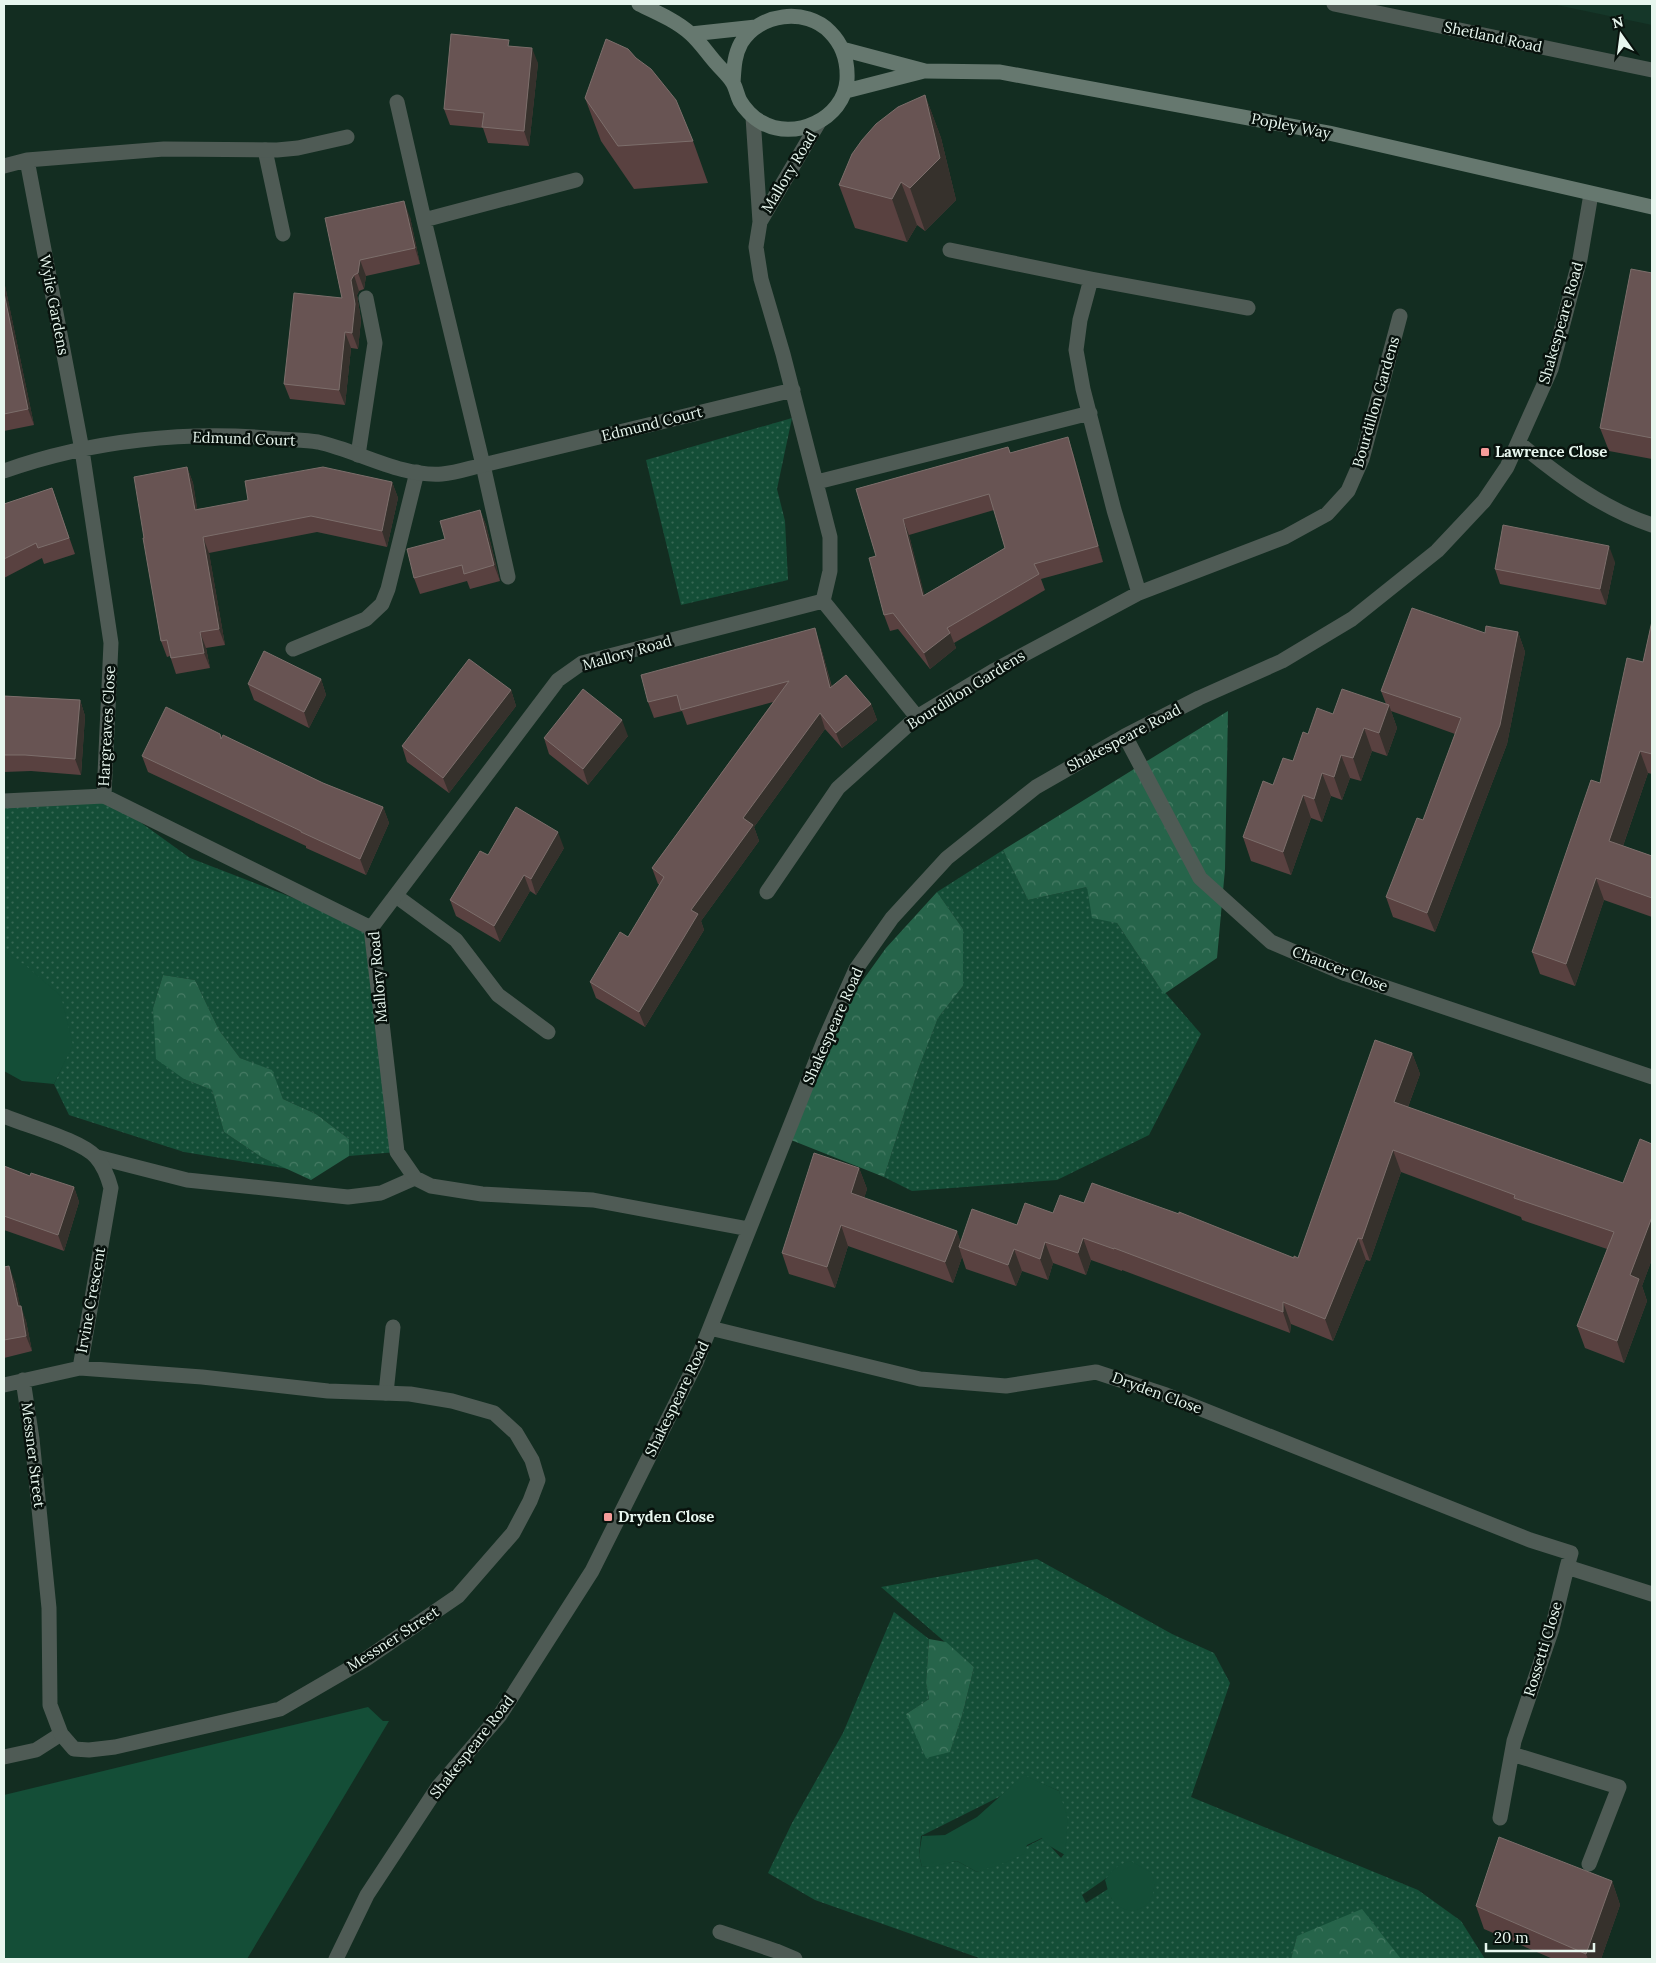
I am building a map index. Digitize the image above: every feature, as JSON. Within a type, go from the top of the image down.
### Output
[{"type":"street","points":[[639,4],[691,34],[733,83],[740,102],[753,117],[762,123],[781,130],[800,130],[819,122],[837,106],[846,91],[847,68],[842,49],[830,32],[813,20],[794,16],[774,18],[756,27],[742,42],[734,61],[733,83]]},
{"type":"street","name":"Shetland Road","points":[[1334,4],[1652,70]]},
{"type":"street","points":[[691,34],[756,27]]},
{"type":"street","name":"Popley Way","points":[[842,49],[925,71],[1000,72],[1319,131],[1652,207]]},
{"type":"street","name":"Popley Way","points":[[846,91],[925,71]]},
{"type":"street","points":[[397,102],[508,577]]},
{"type":"street","name":"Mallory Road","points":[[415,1178],[397,1152],[371,928],[558,680],[582,663],[822,601],[830,571],[830,537],[817,482],[761,279],[756,248],[760,222],[753,117]]},
{"type":"street","name":"Mallory Road","points":[[760,222],[819,122]]},
{"type":"street","points":[[4,166],[27,160],[164,149],[260,150],[298,148],[347,138]]},
{"type":"street","points":[[260,150],[283,234]]},
{"type":"street","name":"Wylie Gardens","points":[[27,160],[82,450]]},
{"type":"street","points":[[424,220],[576,180]]},
{"type":"street","name":"Shakespeare Road","points":[[336,1959],[367,1895],[438,1787],[500,1714],[592,1571],[696,1363],[824,1041],[856,969],[892,918],[947,858],[1036,787],[1125,736],[1199,698],[1282,661],[1352,619],[1437,551],[1484,501],[1507,467],[1551,369],[1580,260],[1591,194]]},
{"type":"street","points":[[950,250],[1091,279],[1248,308]]},
{"type":"street","points":[[1091,279],[1080,320],[1076,350],[1083,389],[1114,510],[1139,593]]},
{"type":"street","points":[[358,455],[375,343],[366,298]]},
{"type":"street","name":"Bourdillon Gardens","points":[[768,892],[838,788],[917,717],[1003,665],[1139,593],[1285,537],[1327,514],[1348,492],[1362,459],[1400,316]]},
{"type":"street","name":"Edmund Court","points":[[4,472],[27,463],[82,450],[148,440],[207,435],[264,437],[318,442],[416,472],[443,474],[792,390]]},
{"type":"street","points":[[817,482],[1090,412]]},
{"type":"street","points":[[1519,443],[1557,474],[1630,518],[1652,526]]},
{"type":"street","name":"Hargreaves Close","points":[[82,450],[111,643],[104,796],[371,928]]},
{"type":"street","points":[[293,649],[366,619],[382,604],[388,589],[416,472]]},
{"type":"street","points":[[822,601],[917,717]]},
{"type":"street","name":"Chaucer Close","points":[[1125,736],[1200,878],[1272,942],[1346,974],[1652,1077]]},
{"type":"street","points":[[4,801],[104,796]]},
{"type":"street","points":[[396,896],[456,940],[498,995],[548,1032]]},
{"type":"street","points":[[4,1116],[85,1147],[96,1157],[187,1180],[348,1197],[380,1193],[415,1178],[431,1186],[458,1191],[593,1200],[749,1229]]},
{"type":"street","name":"Irvine Crescent","points":[[4,1385],[80,1368],[110,1188],[108,1176],[96,1157]]},
{"type":"street","points":[[386,1393],[393,1327]]},
{"type":"street","name":"Dryden Close","points":[[710,1328],[920,1379],[1006,1386],[1096,1372],[1166,1395],[1530,1540],[1571,1553],[1567,1567]]},
{"type":"street","name":"Messner Street","points":[[23,1380],[32,1439],[49,1608],[50,1705],[62,1734],[74,1748],[89,1750],[115,1747],[280,1709],[366,1659],[458,1596],[513,1533],[530,1501],[538,1480],[532,1460],[516,1433],[494,1413],[452,1401],[410,1394],[328,1391],[80,1368]]},
{"type":"street","points":[[1567,1567],[1652,1594]]},
{"type":"street","name":"Rossetti Close","points":[[1500,1818],[1514,1741],[1552,1629],[1567,1567]]},
{"type":"street","points":[[4,1757],[36,1750],[62,1734]]},
{"type":"street","points":[[1512,1754],[1619,1787],[1589,1864]]},
{"type":"street","points":[[720,1932],[775,1955],[795,1959]]},
{"type":"shaded area","points":[[1552,4],[1652,4],[1652,25]]},
{"type":"shaded area","points":[[792,418],[777,489],[785,521],[788,580],[681,605],[646,460]]},
{"type":"shaded area","points":[[104,796],[190,858],[371,928],[397,1152],[349,1156],[349,1139],[316,1114],[283,1099],[271,1070],[240,1058],[219,1030],[195,980],[163,975],[153,1008],[184,1079],[212,1090],[224,1132],[261,1157],[289,1169],[184,1152],[69,1115],[54,1084],[72,1045],[4,954],[4,801]]},
{"type":"shaded area","points":[[1003,850],[1028,900],[1087,887],[1117,923],[1156,982],[1201,1034],[1149,1135],[1057,1180],[912,1191],[884,1177],[918,1070],[938,1018],[963,986],[963,929],[937,892]]},
{"type":"shaded area","points":[[4,951],[25,965],[61,996],[73,1045],[54,1084],[22,1081],[4,1071]]},
{"type":"shaded area","points":[[1037,1559],[1172,1634],[1214,1653],[1230,1683],[1191,1797],[1418,1890],[1461,1921],[1485,1959],[1400,1959],[1297,1936],[1291,1959],[982,1959],[815,1900],[768,1873],[792,1823],[843,1733],[894,1612],[929,1639],[926,1683],[929,1699],[906,1714],[950,1752],[962,1716],[974,1667],[881,1587]],"holes":[[[1024,1776],[1059,1791],[1065,1853],[1061,1858],[1043,1838],[977,1872],[957,1861],[922,1867],[919,1855],[921,1836],[1001,1796]],[[1131,1861],[1112,1899],[1108,1889],[1086,1903],[1082,1895]]]},
{"type":"shaded area","points":[[368,1707],[383,1721],[389,1721],[247,1959],[4,1959],[4,1795]]},
{"type":"shaded area","points":[[1024,1775],[1059,1791],[1068,1819],[1065,1855],[1048,1845],[1042,1838],[1027,1845],[1024,1854],[977,1872],[957,1861],[922,1867],[919,1855],[922,1836],[945,1835],[977,1817]]},
{"type":"shaded area","points":[[1131,1861],[1152,1873],[1154,1885],[1153,1895],[1142,1908],[1127,1910],[1119,1906],[1111,1897],[1105,1880],[1116,1868]]},
{"type":"green space","points":[[1228,711],[1225,869],[1217,958],[1164,994],[1117,923],[1092,918],[1087,887],[1028,900],[1003,850]]},
{"type":"green space","points":[[937,892],[963,929],[963,986],[938,1018],[918,1070],[884,1177],[791,1140],[830,1026],[886,948]]},
{"type":"green space","points":[[163,975],[195,980],[219,1030],[240,1058],[272,1070],[283,1099],[316,1114],[349,1139],[349,1156],[311,1180],[261,1157],[224,1132],[212,1090],[184,1079],[156,1059],[153,1008]]},
{"type":"green space","points":[[929,1639],[946,1642],[974,1667],[962,1716],[950,1752],[926,1758],[906,1714],[929,1699],[926,1683]]},
{"type":"green space","points":[[1362,1909],[1401,1959],[1291,1959],[1297,1936]]},
{"type":"building","points":[[451,34],[509,40],[508,46],[532,48],[524,131],[482,127],[484,113],[444,109]]},
{"type":"building","points":[[606,39],[628,49],[636,58],[651,69],[676,100],[693,141],[618,146],[585,98]]},
{"type":"building","points":[[925,95],[940,158],[910,188],[901,182],[892,199],[839,185],[852,154],[876,124],[898,107]]},
{"type":"building","points":[[404,201],[415,248],[360,260],[358,273],[351,280],[355,304],[352,333],[345,332],[339,390],[284,384],[294,293],[342,298],[325,218]]},
{"type":"building","points":[[1631,269],[1652,273],[1652,438],[1600,428]]},
{"type":"building","points":[[4,293],[28,409],[4,414]]},
{"type":"building","points":[[1068,437],[1098,546],[1034,564],[1039,574],[947,628],[950,633],[924,653],[893,613],[884,615],[869,558],[876,556],[856,489],[1008,447],[1010,453]],"holes":[[[989,494],[1005,548],[923,596],[903,519]]]},
{"type":"building","points":[[187,467],[195,510],[248,500],[245,481],[323,467],[392,482],[382,531],[311,516],[203,537],[219,629],[200,632],[204,653],[171,658],[167,640],[161,641],[134,477]]},
{"type":"building","points":[[52,488],[69,538],[38,548],[36,543],[4,559],[4,504]]},
{"type":"building","points":[[480,510],[494,565],[464,574],[462,565],[414,578],[407,549],[445,539],[440,521]]},
{"type":"building","points":[[1503,525],[1609,546],[1600,589],[1495,569]]},
{"type":"building","points":[[1412,608],[1485,633],[1486,626],[1518,632],[1500,725],[1427,913],[1386,897],[1417,818],[1423,820],[1461,718],[1381,691]]},
{"type":"building","points":[[1652,621],[1652,754],[1640,751],[1609,841],[1652,856],[1652,898],[1596,878],[1566,964],[1532,952],[1591,780],[1600,783],[1627,658],[1643,662]]},
{"type":"building","points":[[815,628],[830,688],[846,675],[871,704],[836,733],[820,713],[743,818],[753,825],[691,910],[698,914],[639,1012],[590,982],[620,932],[628,937],[664,877],[652,868],[789,681],[681,710],[677,695],[648,702],[641,675]]},
{"type":"building","points":[[264,651],[321,679],[304,712],[248,684]]},
{"type":"building","points":[[469,659],[511,690],[443,778],[402,746]]},
{"type":"building","points":[[583,689],[622,720],[583,769],[544,738]]},
{"type":"building","points":[[1342,689],[1389,705],[1379,733],[1364,728],[1353,758],[1341,755],[1334,777],[1322,773],[1314,799],[1303,795],[1283,852],[1243,837],[1263,781],[1273,785],[1283,758],[1293,761],[1303,732],[1308,734],[1317,708],[1333,714]]},
{"type":"building","points":[[4,696],[80,700],[75,759],[4,755]]},
{"type":"building","points":[[166,707],[220,734],[221,739],[223,735],[323,783],[383,807],[360,859],[142,756]]},
{"type":"building","points":[[516,807],[558,832],[531,879],[524,875],[494,926],[450,900],[480,851],[488,855]]},
{"type":"building","points":[[1375,1040],[1412,1053],[1394,1102],[1623,1183],[1640,1139],[1652,1144],[1652,1217],[1630,1275],[1639,1279],[1617,1341],[1577,1326],[1614,1232],[1514,1198],[1515,1195],[1393,1150],[1362,1239],[1358,1238],[1325,1319],[1283,1302],[1283,1312],[1083,1238],[1078,1253],[1045,1242],[1040,1259],[1014,1249],[1008,1265],[959,1247],[972,1209],[1017,1225],[1025,1203],[1053,1213],[1060,1195],[1084,1203],[1092,1183],[1179,1214],[1179,1212],[1298,1258]]},
{"type":"building","points":[[814,1153],[859,1168],[851,1193],[957,1231],[945,1262],[841,1225],[827,1267],[782,1253]]},
{"type":"building","points":[[4,1166],[30,1176],[31,1173],[74,1187],[58,1235],[4,1216]]},
{"type":"building","points":[[9,1266],[18,1306],[21,1306],[26,1336],[4,1340],[4,1267]]},
{"type":"building","points":[[1499,1837],[1612,1881],[1586,1954],[1476,1906]]},
{"type":"place","name":"Lawrence Close","points":[[1485,452]]},
{"type":"place","name":"Dryden Close","points":[[608,1517]]}]
